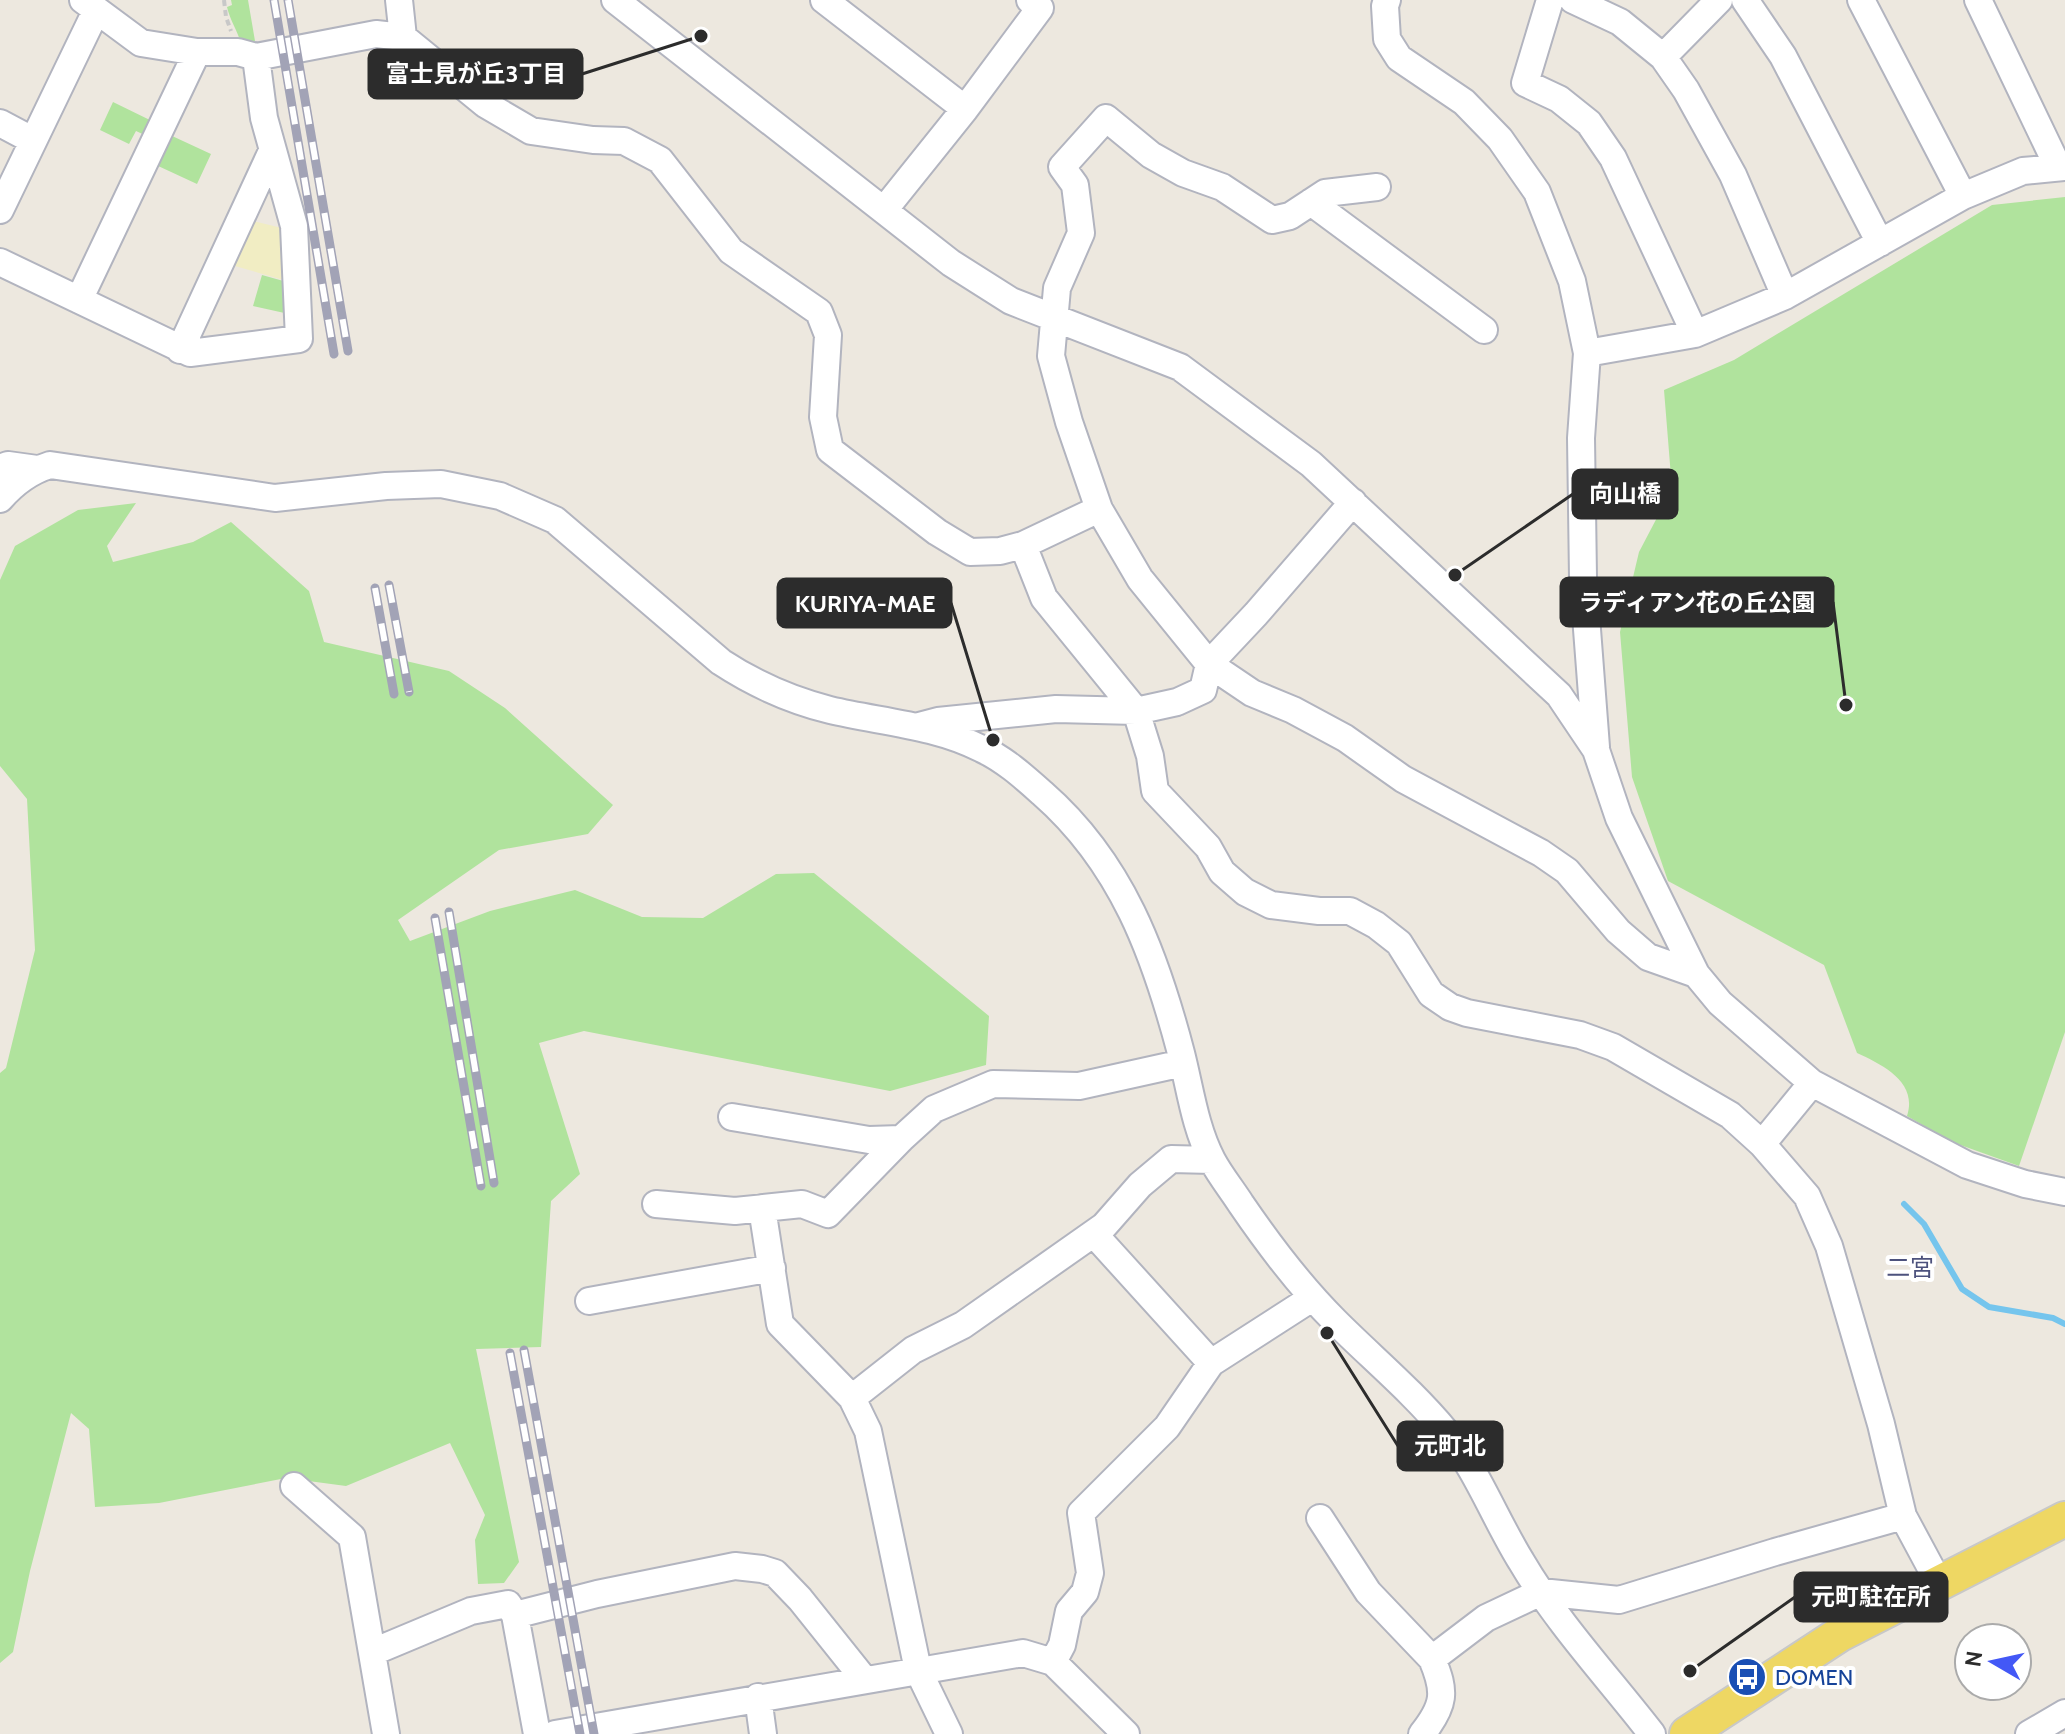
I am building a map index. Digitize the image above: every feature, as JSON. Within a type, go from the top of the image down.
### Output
[{"type":"main road","points":[[1687,1734],[1840,1634],[2065,1519]]},
{"type":"street","points":[[399,0],[403,37]]},
{"type":"street","points":[[824,0],[965,109]]},
{"type":"street","points":[[884,210],[1040,8],[1030,0]]},
{"type":"street","points":[[1387,0],[1387,39],[1399,58],[1464,102],[1500,139],[1537,192],[1572,281],[1587,353],[1581,438],[1583,577],[1596,750],[1619,818],[1696,974],[1720,1003],[1812,1083],[1967,1165],[2025,1184],[2065,1192]]},
{"type":"street","points":[[1550,0],[1525,83],[1559,99],[1589,123],[1605,146],[1648,229],[1695,334]]},
{"type":"street","points":[[1573,0],[1620,22],[1663,57],[1686,90],[1733,175],[1785,296]]},
{"type":"street","points":[[1663,57],[1719,0]]},
{"type":"street","points":[[1745,0],[1783,56],[1880,243]]},
{"type":"street","points":[[1861,0],[1963,196]]},
{"type":"street","points":[[1587,353],[1695,334],[1785,296],[1963,196],[2023,171],[2061,167],[1978,0]]},
{"type":"street","points":[[0,210],[90,5],[141,43],[197,52],[247,55],[376,34],[403,37],[485,104],[531,131],[624,141],[660,160],[731,251],[819,312],[828,335],[823,417],[830,450],[937,532],[970,552],[1000,551],[1023,545],[1099,509]]},
{"type":"street","points":[[628,5],[951,263],[1011,301],[1180,367],[1311,464],[1559,695],[1596,750]]},
{"type":"street","points":[[79,300],[197,52]]},
{"type":"street","points":[[0,262],[190,353],[299,339],[294,226],[247,55]]},
{"type":"street","points":[[1377,187],[1325,193],[1290,216],[1272,220],[1222,187],[1183,173],[1151,155],[1106,118],[1062,167],[1075,185],[1081,233],[1057,288],[1051,356],[1069,422],[1099,509],[1140,579],[1209,664],[1252,693],[1293,710],[1345,738],[1403,779],[1541,853],[1567,871],[1618,931],[1648,957],[1696,974]]},
{"type":"street","points":[[0,123],[32,140]]},
{"type":"street","points":[[180,350],[272,151]]},
{"type":"street","points":[[1311,202],[1484,330]]},
{"type":"street","points":[[0,468],[8,465],[37,469]]},
{"type":"street","points":[[0,499],[11,486],[37,469],[50,465],[275,498],[386,486],[441,484],[500,496],[555,520],[721,662],[747,679],[769,690],[830,710],[916,726],[983,749],[1013,768],[1046,796],[1085,837],[1112,875],[1145,940],[1164,987],[1199,1128],[1212,1160],[1312,1298],[1400,1381],[1449,1435],[1541,1592],[1577,1643],[1652,1734]]},
{"type":"street","points":[[916,726],[1056,709],[1136,711],[1177,702],[1203,690],[1209,664],[1353,502]]},
{"type":"street","points":[[1023,545],[1044,598],[1136,711],[1150,756],[1155,791],[1208,847],[1222,872],[1245,892],[1271,905],[1350,911],[1376,925],[1399,943],[1431,994],[1450,1007],[1580,1035],[1613,1047],[1730,1115],[1762,1144],[1807,1196],[1829,1246],[1881,1424],[1903,1516],[1939,1583]]},
{"type":"street","points":[[656,1204],[735,1211],[802,1204],[828,1214],[934,1109],[993,1084],[1079,1086],[1183,1063]]},
{"type":"street","points":[[1762,1144],[1812,1083]]},
{"type":"street","points":[[732,1117],[869,1140],[901,1139]]},
{"type":"street","points":[[852,1398],[913,1350],[963,1325],[1094,1234],[1140,1185],[1171,1159],[1212,1160]]},
{"type":"street","points":[[762,1208],[780,1324],[852,1398],[868,1431],[918,1670],[949,1734]]},
{"type":"street","points":[[1094,1234],[1211,1363]]},
{"type":"street","points":[[589,1301],[772,1268]]},
{"type":"street","points":[[1053,1662],[1062,1645],[1069,1611],[1085,1592],[1090,1573],[1081,1513],[1167,1427],[1211,1363],[1312,1298]]},
{"type":"street","points":[[294,1486],[352,1537],[386,1734]]},
{"type":"street","points":[[1432,1659],[1486,1618],[1541,1592],[1619,1600],[1903,1516]]},
{"type":"street","points":[[1320,1518],[1368,1592],[1432,1659],[1442,1684],[1437,1715],[1422,1734]]},
{"type":"street","points":[[515,1615],[597,1594],[735,1566],[762,1569],[775,1573],[800,1599],[864,1679]]},
{"type":"street","points":[[373,1652],[471,1611],[508,1604],[515,1615],[537,1734]]},
{"type":"street","points":[[555,1734],[618,1729],[758,1697],[1023,1653],[1053,1662],[1126,1734]]},
{"type":"street","points":[[758,1697],[763,1734]]},
{"type":"street","points":[[2029,1734],[2065,1713]]},
{"type":"path","points":[[224,0],[226,17],[247,55]]},
{"type":"green space","points":[[231,0],[248,0],[255,41],[241,43],[227,7],[232,5]]},
{"type":"green space","points":[[113,102],[156,123],[149,137],[136,131],[129,144],[100,130]]},
{"type":"green space","points":[[170,135],[211,154],[197,184],[156,165]]},
{"type":"green space","points":[[2065,197],[2065,1032],[2019,1166],[1952,1142],[1907,1116],[1909,1104],[1903,1084],[1887,1069],[1857,1053],[1824,965],[1668,881],[1632,777],[1620,632],[1639,552],[1672,489],[1664,390],[1734,360],[1992,205]]},
{"type":"green space","points":[[262,275],[287,282],[289,314],[253,306]]},
{"type":"green space","points":[[136,503],[107,546],[113,562],[193,542],[231,522],[309,591],[324,642],[449,671],[505,708],[613,805],[588,834],[499,850],[398,920],[410,941],[490,911],[575,890],[642,917],[703,918],[776,874],[814,873],[989,1016],[986,1065],[890,1091],[584,1031],[539,1043],[580,1174],[551,1201],[541,1347],[476,1349],[519,1562],[504,1583],[478,1584],[475,1540],[485,1515],[450,1443],[346,1486],[286,1478],[159,1503],[95,1507],[89,1429],[71,1413],[30,1571],[13,1652],[0,1663],[0,1073],[6,1068],[35,950],[27,799],[0,766],[0,580],[15,546],[78,510]]},
{"type":"sand","points":[[249,220],[286,229],[287,281],[228,264]]},
{"type":"waterway","points":[[1904,1204],[1924,1224],[1962,1289],[1989,1307],[2053,1318],[2065,1324]]},
{"type":"railway","points":[[274,0],[334,354]]},
{"type":"railway","points":[[288,0],[348,351]]},
{"type":"railway","points":[[389,585],[409,692]]},
{"type":"railway","points":[[375,588],[394,694]]},
{"type":"railway","points":[[449,912],[494,1183]]},
{"type":"railway","points":[[435,918],[481,1186]]},
{"type":"railway","points":[[524,1350],[594,1734]]},
{"type":"railway","points":[[510,1353],[580,1734]]},
{"type":"place","name":"富士見が丘3丁目","points":[[701,36]]},
{"type":"place","name":"向山橋","points":[[1455,575]]},
{"type":"place","name":"ラディアン花の丘公園","points":[[1846,705]]},
{"type":"place","name":"KURIYA-MAE","points":[[993,740]]},
{"type":"place","name":"元町北","points":[[1327,1333]]},
{"type":"place","name":"元町駐在所","points":[[1690,1671]]},
{"type":"place","name":"DOMEN","points":[[1747,1677]]},
{"type":"district","name":"二宮","points":[[1910,1267]]}]
